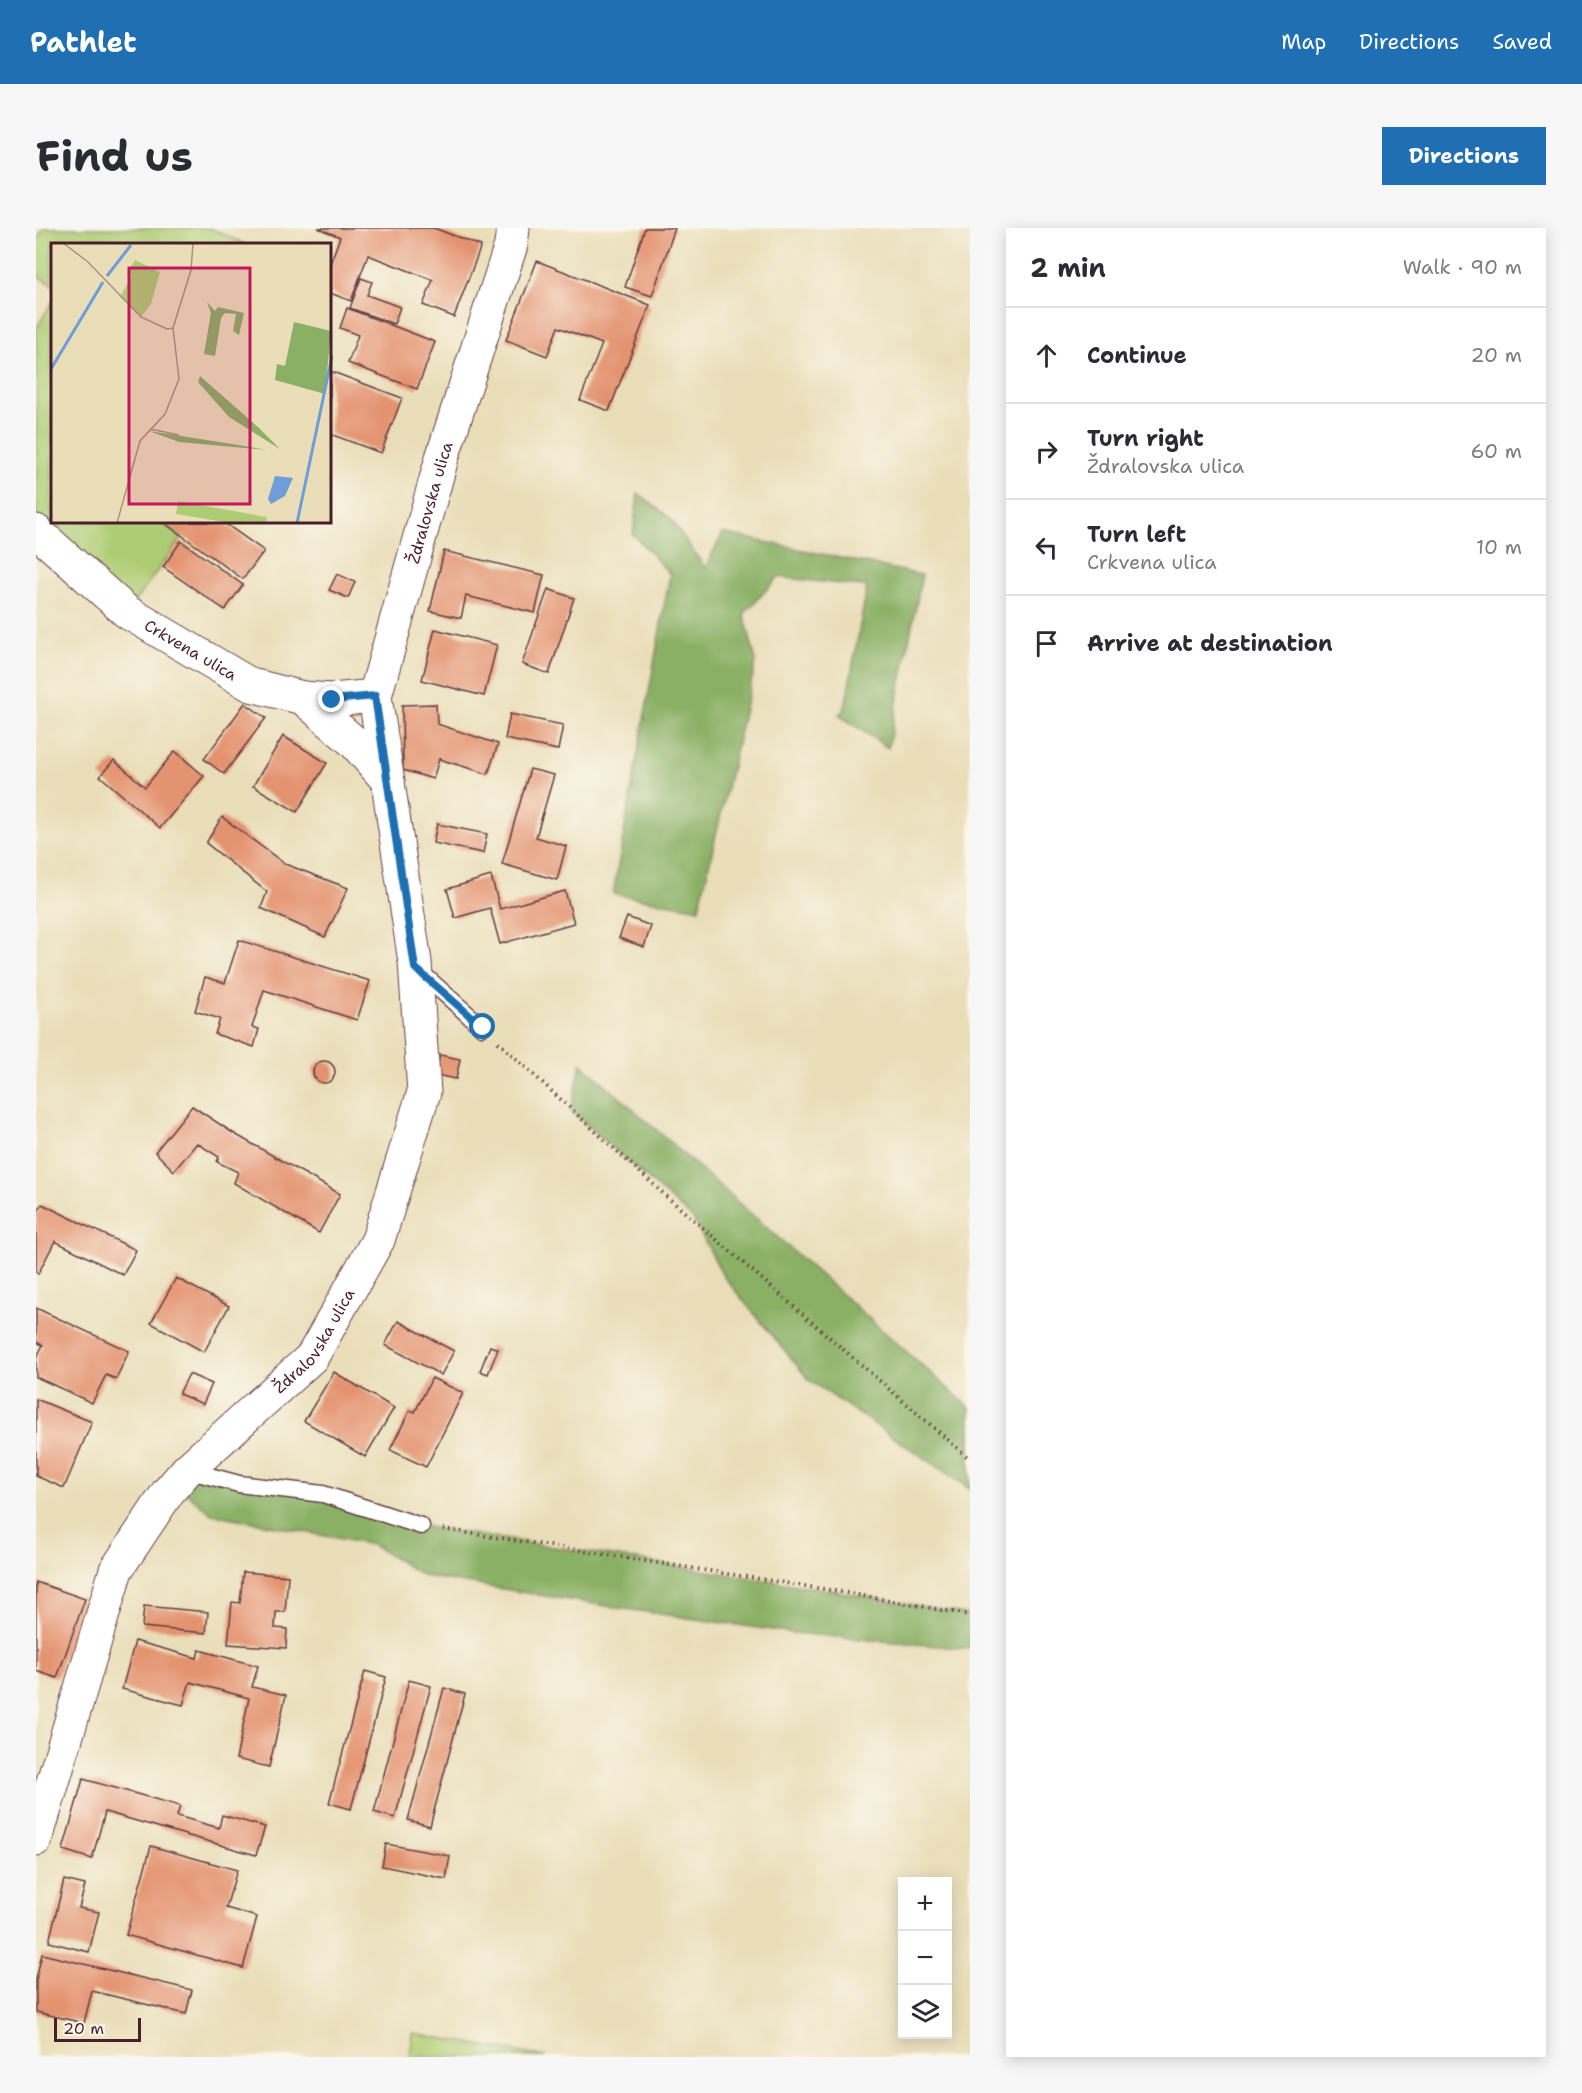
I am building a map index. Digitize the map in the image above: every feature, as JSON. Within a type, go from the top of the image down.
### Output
[{"type":"main road","name":"Ždralovska ulica","points":[[36,1839],[116,1570],[168,1492],[187,1470],[312,1357],[378,1240],[424,1092],[415,968],[375,696],[442,458],[511,244],[513,228]]},
{"type":"main road","name":"Crkvena ulica","points":[[36,531],[127,612],[251,685],[303,698],[332,700],[375,696]]},
{"type":"main road","points":[[303,698],[355,743],[388,781]]},
{"type":"lane","points":[[415,968],[483,1027]]},
{"type":"lane","points":[[187,1470],[239,1484],[323,1494],[421,1526]]},
{"type":"path","points":[[483,1027],[666,1196],[970,1459]]},
{"type":"path","points":[[421,1526],[836,1590],[970,1616]]},
{"type":"green space","points":[[44,228],[210,228],[243,243],[51,243],[51,284],[36,275],[36,242]]},
{"type":"green space","points":[[51,304],[51,524],[163,524],[182,537],[127,612],[36,531],[36,329]]},
{"type":"green space","points":[[638,493],[670,518],[705,568],[723,533],[922,575],[888,748],[839,715],[845,708],[867,587],[778,577],[744,614],[756,661],[699,909],[613,894],[670,574],[633,534]]},
{"type":"green space","points":[[581,1063],[970,1408],[970,1489],[809,1380],[724,1277],[693,1219],[571,1111]]},
{"type":"green space","points":[[187,1470],[323,1494],[421,1526],[836,1591],[970,1615],[970,1649],[794,1633],[619,1608],[424,1576],[372,1545],[212,1514],[187,1493]]},
{"type":"green space","points":[[413,2033],[546,2057],[410,2057]]},
{"type":"building","points":[[318,228],[434,228],[481,246],[454,317],[423,305],[433,280],[368,255],[351,301],[332,294],[332,259],[340,237]]},
{"type":"building","points":[[645,228],[675,228],[652,296],[625,287]]},
{"type":"building","points":[[537,261],[650,305],[609,411],[580,400],[602,344],[558,327],[547,356],[506,340]]},
{"type":"building","points":[[361,278],[372,282],[367,295],[400,307],[394,324],[350,308]]},
{"type":"building","points":[[347,308],[435,342],[417,389],[348,363],[358,335],[340,328]]},
{"type":"building","points":[[332,372],[402,398],[381,453],[332,435]]},
{"type":"building","points":[[166,524],[226,524],[264,551],[243,579]]},
{"type":"building","points":[[181,541],[243,585],[225,610],[163,567]]},
{"type":"building","points":[[444,551],[544,575],[535,613],[466,596],[461,618],[430,611]]},
{"type":"building","points":[[337,574],[355,582],[348,598],[329,590]]},
{"type":"building","points":[[548,589],[574,598],[549,674],[522,664]]},
{"type":"building","points":[[435,629],[497,645],[484,696],[422,680]]},
{"type":"building","points":[[245,703],[266,718],[224,774],[204,759]]},
{"type":"building","points":[[436,704],[437,724],[498,744],[488,774],[439,759],[433,779],[403,770],[402,705]]},
{"type":"building","points":[[510,714],[563,725],[558,750],[505,739]]},
{"type":"building","points":[[283,736],[327,763],[297,812],[253,786]]},
{"type":"building","points":[[175,751],[204,776],[160,828],[100,776],[114,760],[145,787]]},
{"type":"building","points":[[530,769],[554,775],[536,837],[566,846],[557,880],[502,864]]},
{"type":"building","points":[[222,817],[285,864],[348,888],[325,937],[261,908],[267,892],[206,843]]},
{"type":"building","points":[[437,824],[487,834],[483,853],[433,843]]},
{"type":"building","points":[[491,876],[500,909],[565,891],[574,923],[500,944],[490,908],[455,918],[447,889]]},
{"type":"building","points":[[627,917],[651,926],[644,947],[619,938]]},
{"type":"building","points":[[239,940],[370,981],[357,1020],[264,990],[252,1027],[259,1029],[254,1047],[215,1034],[220,1019],[195,1011],[205,977],[225,983]]},
{"type":"building","points":[[440,1055],[460,1059],[456,1079],[436,1075]]},
{"type":"building","points":[[320,1061],[328,1061],[335,1068],[335,1076],[328,1083],[320,1083],[313,1076],[313,1068]]},
{"type":"building","points":[[192,1106],[233,1133],[340,1194],[319,1233],[234,1183],[238,1172],[217,1162],[219,1157],[197,1143],[174,1171],[155,1152]]},
{"type":"building","points":[[42,1204],[136,1250],[123,1275],[55,1241],[38,1274],[36,1272],[36,1215]]},
{"type":"building","points":[[176,1278],[229,1306],[204,1352],[151,1323]]},
{"type":"building","points":[[36,1308],[129,1351],[116,1379],[106,1375],[92,1403],[36,1377],[36,1359],[43,1345],[36,1342]]},
{"type":"building","points":[[398,1321],[454,1351],[441,1375],[385,1345]]},
{"type":"building","points":[[490,1346],[498,1349],[488,1374],[480,1371]]},
{"type":"building","points":[[334,1372],[394,1408],[365,1457],[304,1421]]},
{"type":"building","points":[[189,1374],[212,1384],[203,1404],[179,1394]]},
{"type":"building","points":[[432,1378],[463,1393],[426,1467],[390,1450],[410,1410],[415,1412]]},
{"type":"building","points":[[36,1399],[92,1422],[64,1488],[36,1476]]},
{"type":"building","points":[[243,1572],[288,1576],[285,1612],[276,1612],[275,1628],[287,1629],[286,1648],[228,1644],[232,1602],[240,1603]]},
{"type":"building","points":[[36,1582],[85,1599],[57,1678],[36,1671]]},
{"type":"building","points":[[144,1606],[208,1612],[206,1633],[142,1627]]},
{"type":"building","points":[[135,1641],[197,1658],[199,1650],[258,1666],[252,1687],[286,1695],[269,1767],[236,1759],[249,1698],[190,1682],[183,1705],[122,1689]]},
{"type":"building","points":[[365,1671],[386,1677],[351,1809],[329,1803]]},
{"type":"building","points":[[409,1680],[431,1686],[395,1818],[374,1812]]},
{"type":"building","points":[[444,1688],[465,1694],[430,1826],[408,1820]]},
{"type":"building","points":[[83,1779],[180,1806],[177,1816],[219,1828],[222,1815],[265,1827],[256,1855],[105,1812],[92,1859],[63,1850]]},
{"type":"building","points":[[386,1844],[450,1856],[446,1879],[382,1866]]},
{"type":"building","points":[[151,1846],[237,1870],[226,1908],[257,1917],[243,1968],[126,1935]]},
{"type":"building","points":[[64,1880],[85,1885],[79,1908],[99,1912],[89,1952],[49,1942]]},
{"type":"building","points":[[42,1954],[192,1990],[186,2014],[92,1991],[84,2023],[36,2012],[36,1980]]},
{"type":"route","points":[[332,700],[375,696],[415,968],[483,1027]]}]
